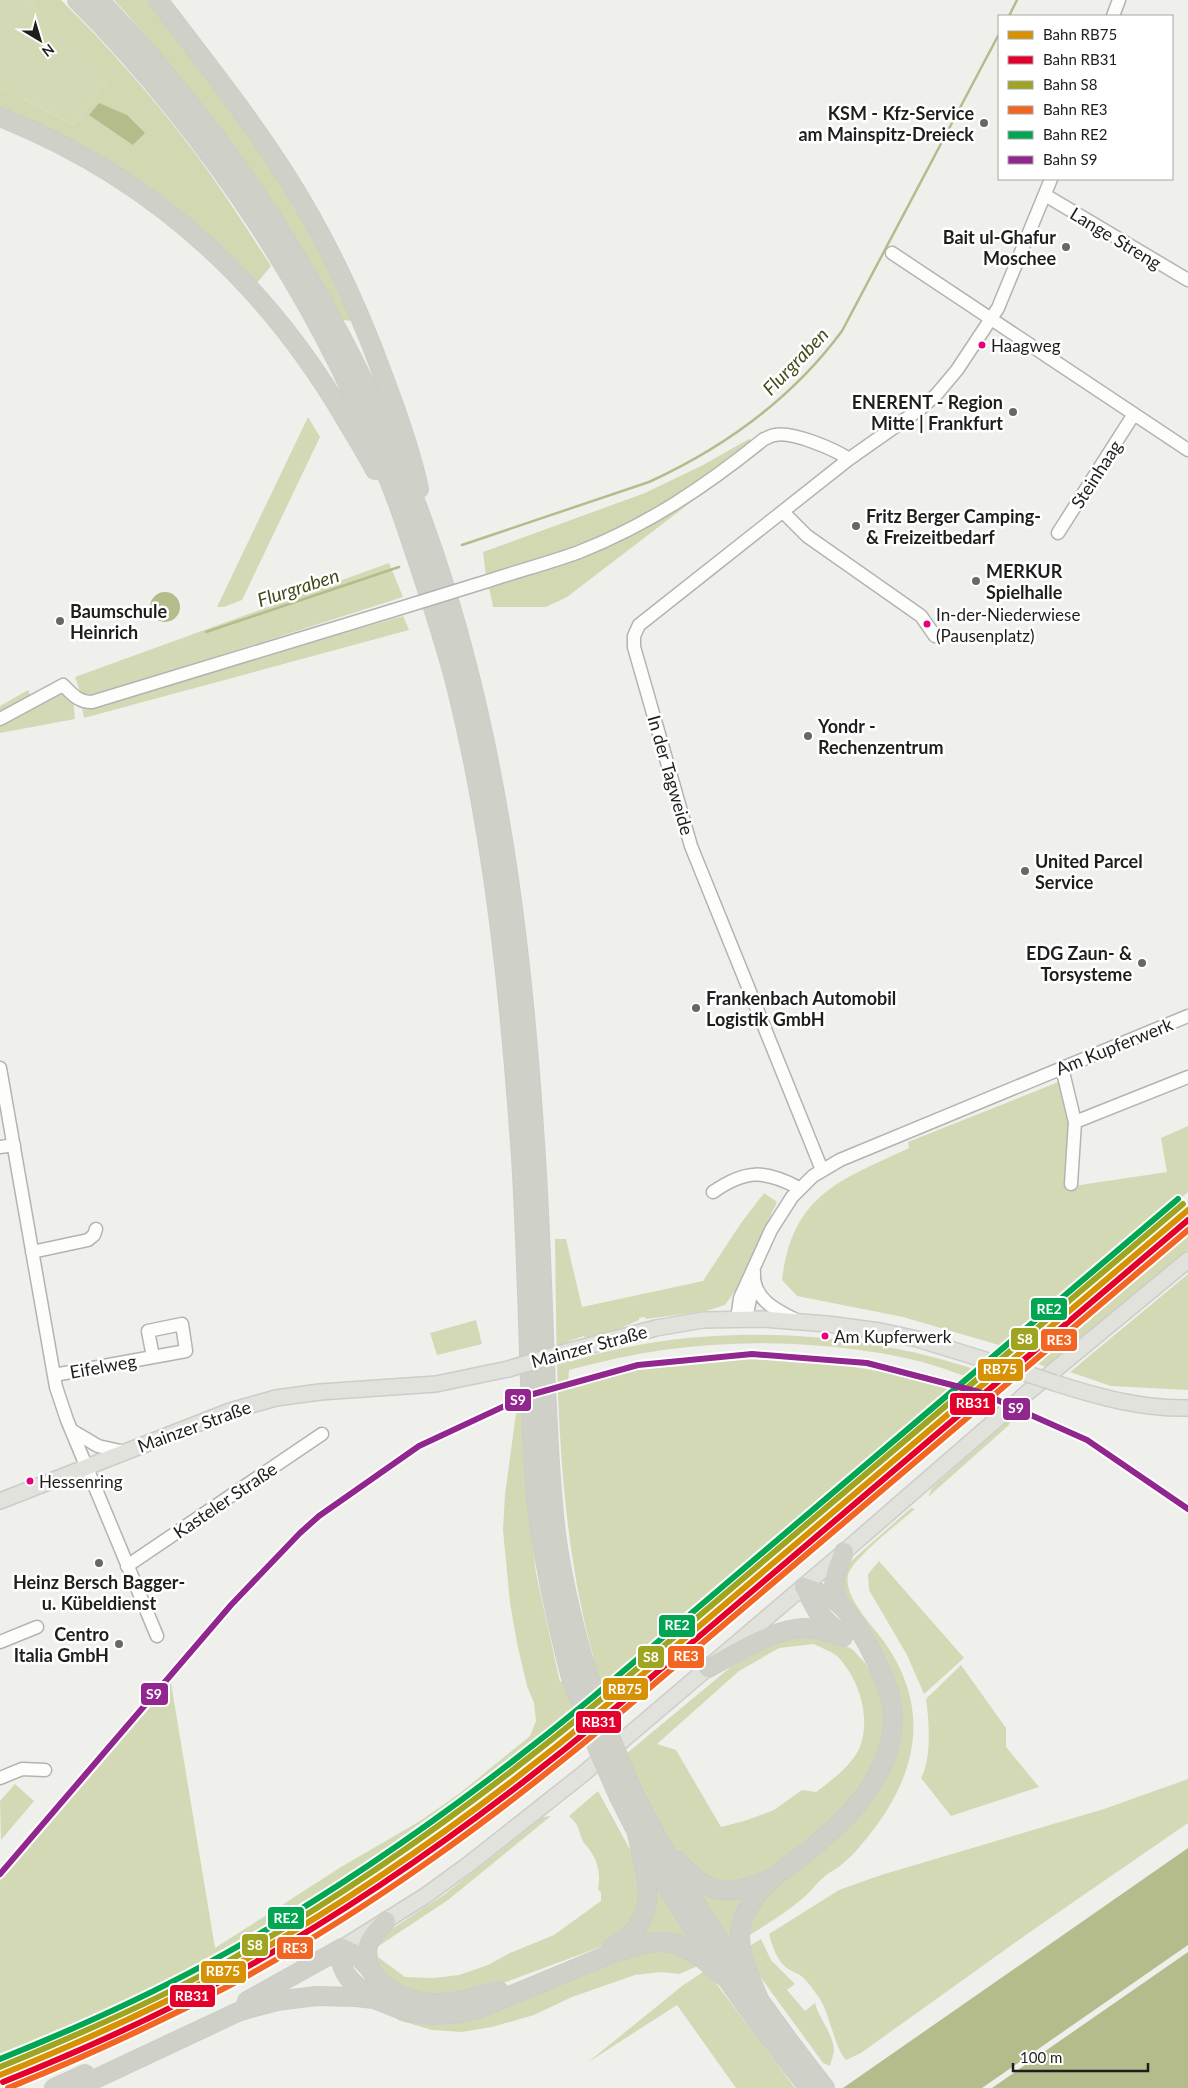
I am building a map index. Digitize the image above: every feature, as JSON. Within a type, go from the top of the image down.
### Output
[{"type":"highway","points":[[77,0],[134,62],[184,121],[231,186],[275,253],[319,328],[358,406],[392,486],[442,633],[458,695],[483,813],[495,891],[505,972],[520,1156],[534,1474],[548,1578],[570,1674],[598,1749],[625,1793],[683,1914],[727,1979],[808,2080],[826,2088]]},
{"type":"highway","points":[[98,0],[150,56],[195,112],[250,187],[296,258],[343,341],[374,403],[426,532],[449,602],[473,689],[494,788],[512,896],[523,990],[535,1145],[553,1508],[562,1573],[584,1663],[625,1793]]},
{"type":"highway","points":[[158,0],[252,125],[289,181],[338,268],[359,314],[402,425],[414,465],[426,532]]},
{"type":"highway","points":[[0,117],[60,143],[134,187],[201,239],[256,294],[289,334],[327,388],[373,466],[422,575]]},
{"type":"highway","points":[[643,1830],[687,1872],[708,1887],[721,1891],[751,1888],[774,1876],[829,1834],[848,1815],[870,1787],[883,1765],[889,1747],[893,1712],[886,1682],[868,1645],[839,1604],[834,1590],[834,1577],[844,1552]]},
{"type":"highway","points":[[804,1587],[825,1595],[839,1604]]},
{"type":"highway","points":[[804,1587],[819,1614],[843,1637],[861,1649],[877,1664]]},
{"type":"highway","points":[[708,1668],[775,1635],[790,1630],[804,1628],[821,1630],[843,1637]]},
{"type":"highway","points":[[342,1948],[357,1955],[384,1984],[400,1995],[418,2002],[446,2002],[511,1987],[614,1946],[635,1929],[644,1913],[648,1899],[649,1885],[643,1830]]},
{"type":"highway","points":[[643,1830],[760,2002],[808,2080]]},
{"type":"highway","points":[[760,2002],[742,1954],[740,1928],[744,1914],[756,1896],[774,1876]]},
{"type":"highway","points":[[371,1970],[367,1958],[367,1948],[374,1933],[386,1921]]},
{"type":"highway","points":[[342,1948],[340,1957],[342,1967],[357,1988],[374,1999],[396,2009],[419,2014],[443,2015],[466,2012],[628,1948],[660,1942],[677,1944],[689,1950],[727,1979]]},
{"type":"highway","points":[[186,2036],[342,1948]]},
{"type":"highway","points":[[76,2088],[240,2011],[277,2001],[316,1996],[374,1999]]},
{"type":"highway","points":[[54,2088],[230,2010]]},
{"type":"main road","points":[[342,1948],[386,1921],[469,1864],[530,1816],[804,1587],[1027,1393],[1188,1260]]},
{"type":"main road","name":"Mainzer Straße","points":[[0,1501],[230,1411],[276,1398],[320,1392],[436,1384],[508,1369],[656,1328],[703,1320],[799,1321],[880,1331],[992,1362],[1098,1397],[1149,1406],[1188,1408]]},
{"type":"street","points":[[1113,15],[1119,0]]},
{"type":"street","name":"In der Tagweide","points":[[822,1170],[691,846],[634,647],[634,636],[639,625],[849,459],[907,419],[936,395],[953,375],[992,319],[1007,290],[1051,180]]},
{"type":"street","name":"Lange Streng","points":[[1045,195],[1188,280]]},
{"type":"street","points":[[892,253],[1188,450]]},
{"type":"street","name":"Steinhaag","points":[[1058,533],[1134,414]]},
{"type":"street","points":[[0,718],[63,685],[77,699],[83,702],[92,702],[578,552],[671,507],[706,485],[759,437],[782,434],[806,440],[849,459]]},
{"type":"street","points":[[782,512],[807,536],[921,616],[935,636]]},
{"type":"street","name":"Am Kupferwerk","points":[[737,1319],[740,1298],[771,1230],[799,1188],[822,1170],[840,1160],[1188,1016]]},
{"type":"street","points":[[0,1068],[56,1387],[71,1430],[157,1636]]},
{"type":"street","points":[[1062,1068],[1074,1122],[1071,1184]]},
{"type":"street","points":[[1074,1122],[1188,1076]]},
{"type":"street","points":[[0,1148],[14,1145]]},
{"type":"street","points":[[714,1192],[743,1175],[753,1173],[772,1176],[799,1188]]},
{"type":"street","points":[[32,1252],[83,1242],[93,1237],[96,1228]]},
{"type":"street","name":"Am Kupferwerk","points":[[737,1319],[748,1310],[754,1269]]},
{"type":"street","points":[[753,1282],[769,1306],[799,1321]]},
{"type":"street","name":"Eifelweg","points":[[54,1375],[153,1357]]},
{"type":"street","points":[[71,1430],[98,1446],[125,1452]]},
{"type":"street","name":"Kasteler Straße","points":[[127,1566],[322,1434]]},
{"type":"street","points":[[0,1642],[37,1627]]},
{"type":"street","points":[[0,1778],[22,1769],[45,1770]]},
{"type":"shaded area","points":[[0,0],[28,0],[109,80],[74,125],[24,99],[0,90]]},
{"type":"shaded area","points":[[28,0],[61,0],[113,53],[161,110],[212,177],[271,266],[256,284],[183,215],[135,179],[69,141],[0,109],[0,90],[16,95],[74,125],[108,81]]},
{"type":"shaded area","points":[[114,0],[152,0],[225,98],[318,240],[353,315],[351,321],[343,320],[303,251],[237,152],[139,28]]},
{"type":"shaded area","points":[[99,103],[127,115],[145,133],[133,145],[89,115]]},
{"type":"shaded area","points":[[308,417],[320,437],[242,600],[224,607],[217,607]]},
{"type":"shaded area","points":[[749,439],[752,441],[752,444],[656,512],[576,549],[486,576],[483,552],[645,493],[703,465]]},
{"type":"shaded area","points":[[771,441],[567,597],[546,607],[493,607],[489,587],[599,547]]},
{"type":"shaded area","points":[[389,563],[403,597],[134,683],[82,697],[75,677]]},
{"type":"shaded area","points":[[165,592],[171,593],[179,601],[179,613],[171,621],[165,622],[159,621],[151,613],[150,607],[151,601],[159,593]]},
{"type":"shaded area","points":[[403,616],[409,630],[84,718],[82,708]]},
{"type":"shaded area","points":[[28,690],[31,696],[0,713],[0,706]]},
{"type":"shaded area","points":[[62,691],[73,700],[75,719],[0,733],[0,724]]},
{"type":"shaded area","points":[[1061,1081],[1069,1123],[1067,1187],[1167,1172],[1161,1138],[1188,1126],[1188,1192],[1009,1348],[903,1317],[797,1296],[782,1280],[788,1251],[797,1228],[809,1209],[823,1194],[861,1170],[909,1148],[908,1142]]},
{"type":"shaded area","points":[[764,1193],[777,1202],[735,1291],[725,1305],[706,1311],[646,1319],[645,1317],[639,1318],[639,1320],[607,1334],[585,1338],[584,1336],[569,1341],[569,1362],[619,1349],[670,1340],[722,1335],[775,1335],[828,1338],[880,1346],[931,1357],[980,1371],[971,1379],[921,1362],[870,1351],[800,1344],[767,1343],[668,1349],[603,1361],[569,1370],[568,1385],[643,1367],[733,1359],[771,1360],[845,1366],[883,1372],[960,1389],[555,1736],[427,1832],[360,1878],[219,1962],[147,1999],[74,2032],[0,2061],[0,1881],[171,1683],[215,1948],[341,1867],[420,1821],[460,1793],[530,1736],[536,1721],[534,1703],[527,1686],[517,1643],[510,1603],[503,1530],[505,1495],[516,1413],[522,1409],[528,1506],[536,1573],[560,1682],[593,1656],[581,1605],[565,1501],[558,1397],[555,1239],[566,1239],[582,1307],[703,1281],[741,1223]]},
{"type":"shaded area","points":[[1188,1224],[1188,1250],[1048,1368],[1027,1359]]},
{"type":"shaded area","points":[[1188,1274],[1188,1390],[1111,1386],[1070,1372]]},
{"type":"shaded area","points":[[476,1320],[482,1344],[437,1355],[430,1333]]},
{"type":"shaded area","points":[[1015,1414],[1008,1426],[928,1497],[932,1488]]},
{"type":"shaded area","points":[[911,1508],[915,1509],[858,1559],[848,1575],[850,1593],[854,1602],[885,1643],[900,1670],[910,1696],[913,1722],[912,1748],[905,1773],[894,1798],[879,1822],[854,1854],[821,1879],[809,1893],[783,1914],[747,1937],[747,1920],[764,1895],[846,1829],[862,1812],[879,1788],[891,1765],[899,1739],[892,1677],[873,1638],[850,1608],[841,1589],[846,1568],[850,1562]]},
{"type":"shaded area","points":[[879,1561],[964,1658],[924,1694],[907,1655],[869,1590],[868,1574]]},
{"type":"shaded area","points":[[805,1635],[841,1643],[853,1650],[865,1663],[882,1690],[887,1717],[874,1772],[833,1822],[775,1869],[752,1881],[727,1887],[689,1868],[670,1845],[629,1766],[626,1754],[738,1661],[760,1646]],"holes":[[[814,1644],[837,1656],[845,1665],[857,1687],[864,1712],[863,1737],[859,1749],[846,1767],[816,1792],[802,1790],[774,1810],[721,1827],[676,1750],[657,1744],[739,1671],[779,1648]]]},
{"type":"shaded area","points":[[961,1665],[1006,1728],[1006,1747],[1039,1787],[951,1816],[921,1778],[928,1750],[929,1728],[926,1699]]},
{"type":"shaded area","points":[[1188,1779],[1188,1823],[1030,1932],[861,2053],[846,2060],[839,2048],[820,1999],[803,1977],[782,1964],[774,1949],[769,1934],[839,1890],[881,1875],[1104,1809]]},
{"type":"shaded area","points":[[15,1784],[34,1801],[1,1840],[0,1801]]},
{"type":"shaded area","points":[[598,1791],[633,1855],[641,1877],[638,1915],[620,1937],[603,1946],[506,1982],[454,1995],[416,1994],[379,1976],[371,1947],[378,1938],[445,1894],[543,1817],[551,1816],[448,1900],[377,1947],[378,1957],[405,1977],[433,1978],[459,1975],[488,1965],[510,1953],[554,1935],[601,1901],[601,1893],[598,1889],[599,1873],[597,1863],[583,1840],[577,1825],[569,1816]]},
{"type":"shaded area","points":[[1188,1848],[1188,1945],[982,2088],[843,2088]]},
{"type":"shaded area","points":[[646,1863],[699,1948],[642,1939],[638,1930]]},
{"type":"shaded area","points":[[687,1877],[755,1891],[737,1953]]},
{"type":"shaded area","points":[[761,1939],[771,1960],[795,1984],[787,1990],[805,2011],[815,2003],[833,2044],[834,2052],[830,2066],[823,2063],[759,1975],[748,1947]]},
{"type":"shaded area","points":[[676,1949],[698,1966],[679,1974],[661,1972],[635,1975],[572,1997],[534,2015],[492,2027],[462,2032],[432,2030],[398,2020],[395,2016],[420,2018],[628,1951]]},
{"type":"shaded area","points":[[1188,1952],[1188,2088],[992,2088]]},
{"type":"shaded area","points":[[706,1970],[795,2088],[736,2088],[677,2005],[587,2063],[682,1986]]},
{"type":"waterway","name":"Flurgraben","points":[[1010,15],[1017,0]]},
{"type":"waterway","name":"Flurgraben","points":[[462,545],[649,482],[730,437],[779,400],[801,379],[842,331],[998,36]]},
{"type":"waterway","name":"Flurgraben","points":[[206,632],[399,567]]},
{"type":"railway","points":[[0,2068],[118,2019],[232,1961],[342,1895],[448,1822],[522,1766],[594,1707],[1188,1202]]},
{"type":"rail line","name":"RE2","points":[[0,2059],[114,2010],[226,1953],[322,1896],[416,1833],[506,1767],[593,1697],[1178,1199]]},
{"type":"rail line","name":"S8","points":[[0,2067],[116,2017],[174,1990],[230,1960],[279,1932],[420,1839],[510,1772],[598,1702],[1183,1204]]},
{"type":"rail line","name":"RB75","points":[[0,2075],[118,2024],[232,1967],[330,1909],[470,1813],[603,1708],[1188,1210]]},
{"type":"rail line","name":"RB31","points":[[3,2082],[121,2031],[236,1973],[381,1885],[474,1819],[608,1714],[1188,1220]]},
{"type":"rail line","name":"RE3","points":[[8,2088],[125,2037],[238,1981],[337,1923],[478,1826],[613,1719],[1188,1230]]},
{"type":"rail line","name":"S9","points":[[0,1874],[231,1605],[300,1533],[319,1516],[419,1446],[526,1396],[638,1365],[752,1354],[867,1363],[979,1392],[1087,1440],[1188,1509]]},
{"type":"place","name":"KSM - Kfz-Service am Mainspitz-Dreieck","points":[[984,123]]},
{"type":"place","name":"Bait ul-Ghafur Moschee","points":[[1066,247]]},
{"type":"place","name":"Haagweg","points":[[982,345]]},
{"type":"place","name":"ENERENT - Region Mitte | Frankfurt","points":[[1013,412]]},
{"type":"place","name":"Fritz Berger Camping- & Freizeitbedarf","points":[[856,526]]},
{"type":"place","name":"MERKUR Spielhalle","points":[[976,581]]},
{"type":"place","name":"Baumschule Heinrich","points":[[60,621]]},
{"type":"place","name":"In-der-Niederwiese (Pausenplatz)","points":[[927,624]]},
{"type":"place","name":"Yondr - Rechenzentrum","points":[[808,736]]},
{"type":"place","name":"United Parcel Service","points":[[1025,871]]},
{"type":"place","name":"EDG Zaun- & Torsysteme","points":[[1142,963]]},
{"type":"place","name":"Frankenbach Automobil Logistik GmbH","points":[[696,1008]]},
{"type":"place","name":"Am Kupferwerk","points":[[825,1336]]},
{"type":"place","name":"Hessenring","points":[[30,1481]]},
{"type":"place","name":"Heinz Bersch Bagger- u. Kübeldienst","points":[[99,1563]]},
{"type":"place","name":"Centro Italia GmbH","points":[[119,1644]]}]
